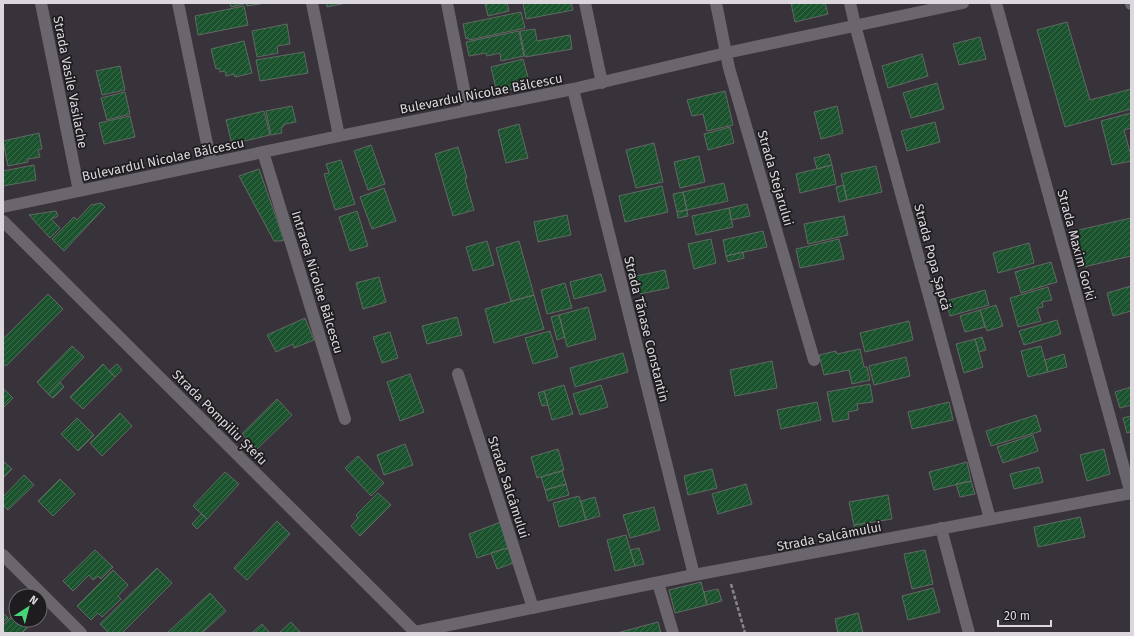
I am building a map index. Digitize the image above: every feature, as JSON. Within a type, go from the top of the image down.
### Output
[{"type":"street","name":"Strada Vasile Vasilache","points":[[41,3],[79,190]]},
{"type":"street","points":[[178,3],[211,163]]},
{"type":"street","points":[[312,3],[339,136]]},
{"type":"street","points":[[447,3],[468,110]]},
{"type":"street","points":[[585,3],[602,83]]},
{"type":"street","name":"Strada Stejarului","points":[[716,3],[726,53],[814,360]]},
{"type":"street","name":"Strada Popa Șapcă","points":[[850,3],[854,25],[990,519]]},
{"type":"street","name":"Bulevardul Nicolae Bălcescu","points":[[3,207],[339,136],[602,83],[726,53],[963,3]]},
{"type":"street","name":"Strada Maxim Gorki","points":[[996,3],[1131,493]]},
{"type":"street","name":"Strada Tănase Constantin","points":[[573,89],[694,575]]},
{"type":"street","name":"Intrarea Nicolae Bălcescu","points":[[263,152],[345,419]]},
{"type":"street","name":"Strada Pompiliu Ștefu","points":[[3,221],[416,633]]},
{"type":"street","name":"Strada Salcâmului","points":[[458,374],[533,608]]},
{"type":"street","name":"Strada Salcâmului","points":[[416,633],[694,575],[1131,493]]},
{"type":"street","points":[[941,528],[970,633]]},
{"type":"street","points":[[3,555],[81,633]]},
{"type":"street","points":[[658,583],[673,633]]},
{"type":"path","points":[[726,569],[745,633]]},
{"type":"building","points":[[230,3],[244,3],[244,4],[231,7]]},
{"type":"building","points":[[246,3],[265,3],[247,6]]},
{"type":"building","points":[[327,3],[346,3],[327,7]]},
{"type":"building","points":[[485,3],[507,3],[509,11],[488,16]]},
{"type":"building","points":[[523,3],[571,3],[573,10],[526,19]]},
{"type":"building","points":[[791,3],[825,3],[828,14],[795,22]]},
{"type":"building","points":[[244,6],[248,25],[198,35],[195,16]]},
{"type":"building","points":[[521,12],[525,28],[469,40],[469,38],[466,39],[463,24]]},
{"type":"building","points":[[1067,22],[1090,100],[1131,89],[1131,109],[1065,127],[1037,30]]},
{"type":"building","points":[[287,24],[290,44],[277,46],[278,53],[257,57],[252,31]]},
{"type":"building","points":[[535,29],[537,41],[570,35],[572,49],[525,57],[520,31]]},
{"type":"building","points":[[519,31],[524,56],[501,61],[500,53],[487,56],[486,53],[469,56],[466,42]]},
{"type":"building","points":[[980,37],[986,59],[959,65],[953,44]]},
{"type":"building","points":[[244,41],[252,73],[235,77],[234,74],[226,76],[225,71],[220,72],[219,68],[216,69],[211,49]]},
{"type":"building","points":[[304,52],[308,73],[260,81],[256,60]]},
{"type":"building","points":[[922,54],[928,76],[888,88],[882,66]]},
{"type":"building","points":[[523,59],[530,85],[497,93],[491,67]]},
{"type":"building","points":[[120,66],[125,90],[102,95],[96,71]]},
{"type":"building","points":[[937,83],[944,109],[911,118],[903,93]]},
{"type":"building","points":[[725,91],[733,125],[707,131],[703,114],[692,116],[687,100]]},
{"type":"building","points":[[125,92],[130,114],[107,120],[101,98]]},
{"type":"building","points":[[292,106],[296,122],[285,124],[281,129],[282,133],[271,135],[266,111]]},
{"type":"building","points":[[837,106],[843,133],[821,139],[814,112]]},
{"type":"building","points":[[264,111],[270,135],[232,144],[226,120]]},
{"type":"building","points":[[1131,113],[1131,128],[1124,130],[1131,161],[1112,165],[1101,121]]},
{"type":"building","points":[[130,116],[135,137],[104,144],[99,123]]},
{"type":"building","points":[[935,122],[940,142],[907,151],[901,131]]},
{"type":"building","points":[[519,124],[528,158],[506,163],[498,130]]},
{"type":"building","points":[[730,127],[734,143],[708,150],[704,134]]},
{"type":"building","points":[[39,133],[42,149],[38,150],[40,157],[28,159],[28,162],[8,166],[3,141]]},
{"type":"building","points":[[654,143],[663,182],[636,188],[626,150]]},
{"type":"building","points":[[371,145],[385,184],[368,190],[354,151]]},
{"type":"building","points":[[458,147],[474,210],[453,216],[435,154]]},
{"type":"building","points":[[829,154],[832,165],[817,169],[814,158]]},
{"type":"building","points":[[699,156],[705,182],[680,188],[674,162]]},
{"type":"building","points":[[341,160],[355,204],[335,210],[324,174],[329,173],[326,164]]},
{"type":"building","points":[[34,165],[36,180],[3,186],[3,171]]},
{"type":"building","points":[[832,165],[836,184],[800,193],[796,174]]},
{"type":"building","points":[[876,166],[882,192],[847,200],[841,174]]},
{"type":"building","points":[[259,169],[284,240],[281,241],[274,241],[239,176]]},
{"type":"building","points":[[724,183],[728,201],[687,210],[683,192]]},
{"type":"building","points":[[844,185],[847,200],[839,202],[836,187]]},
{"type":"building","points":[[662,186],[668,212],[625,222],[619,196]]},
{"type":"building","points":[[384,188],[396,221],[372,229],[360,197]]},
{"type":"building","points":[[683,192],[687,210],[677,212],[673,194]]},
{"type":"building","points":[[101,203],[105,207],[64,251],[52,239],[74,217],[77,220],[91,205]]},
{"type":"building","points":[[747,204],[750,216],[731,220],[729,208]]},
{"type":"building","points":[[729,208],[733,227],[696,235],[692,216]]},
{"type":"building","points":[[687,210],[688,216],[678,218],[677,212]]},
{"type":"building","points":[[56,211],[58,216],[51,219],[60,228],[50,238],[29,215]]},
{"type":"building","points":[[357,211],[368,246],[350,251],[339,217]]},
{"type":"building","points":[[567,215],[571,235],[538,242],[534,222]]},
{"type":"building","points":[[844,216],[848,235],[808,244],[804,224]]},
{"type":"building","points":[[1131,218],[1131,256],[1079,268],[1070,232]]},
{"type":"building","points":[[763,231],[767,247],[726,256],[723,240]]},
{"type":"building","points":[[711,239],[716,263],[694,269],[688,244]]},
{"type":"building","points":[[839,239],[844,259],[800,268],[796,249]]},
{"type":"building","points":[[487,241],[494,265],[473,271],[466,247]]},
{"type":"building","points":[[519,241],[534,295],[511,301],[496,248]]},
{"type":"building","points":[[1029,243],[1034,263],[998,273],[993,253]]},
{"type":"building","points":[[743,252],[744,258],[728,262],[726,256]]},
{"type":"building","points":[[1051,262],[1057,282],[1021,293],[1015,272]]},
{"type":"building","points":[[665,270],[669,288],[640,294],[636,276]]},
{"type":"building","points":[[601,274],[606,291],[574,299],[570,282]]},
{"type":"building","points":[[379,277],[386,302],[363,309],[356,283]]},
{"type":"building","points":[[565,283],[572,308],[547,314],[541,290]]},
{"type":"building","points":[[1131,286],[1131,311],[1113,316],[1107,293]]},
{"type":"building","points":[[1048,287],[1052,300],[1042,302],[1043,307],[1037,308],[1041,321],[1018,327],[1010,298]]},
{"type":"building","points":[[985,290],[989,305],[950,316],[946,301]]},
{"type":"building","points":[[48,294],[63,309],[6,366],[3,364],[3,339]]},
{"type":"building","points":[[534,295],[544,329],[494,343],[485,309]]},
{"type":"building","points":[[996,305],[1003,326],[987,331],[980,310]]},
{"type":"building","points":[[588,307],[596,339],[567,347],[559,315]]},
{"type":"building","points":[[980,310],[985,327],[965,332],[960,316]]},
{"type":"building","points":[[559,315],[565,337],[557,340],[551,317]]},
{"type":"building","points":[[457,317],[462,335],[427,344],[422,326]]},
{"type":"building","points":[[305,318],[314,340],[294,348],[293,344],[276,352],[267,335]]},
{"type":"building","points":[[1057,320],[1061,334],[1024,345],[1019,331]]},
{"type":"building","points":[[909,321],[913,340],[865,352],[860,333]]},
{"type":"building","points":[[550,331],[558,357],[533,364],[525,338]]},
{"type":"building","points":[[390,332],[398,358],[382,363],[373,337]]},
{"type":"building","points":[[982,337],[986,350],[979,352],[975,339]]},
{"type":"building","points":[[975,339],[983,367],[964,373],[956,344]]},
{"type":"building","points":[[72,346],[84,357],[48,394],[37,382]]},
{"type":"building","points":[[1041,346],[1048,372],[1028,377],[1021,351]]},
{"type":"building","points":[[860,349],[864,367],[867,367],[870,380],[852,384],[849,370],[824,375],[819,355],[836,351],[837,354]]},
{"type":"building","points":[[623,353],[628,372],[575,387],[570,368]]},
{"type":"building","points":[[1064,354],[1067,367],[1048,372],[1045,360]]},
{"type":"building","points":[[906,357],[910,376],[874,385],[869,366]]},
{"type":"building","points":[[772,361],[777,388],[735,396],[730,370]]},
{"type":"building","points":[[103,364],[115,377],[83,409],[70,397]]},
{"type":"building","points":[[117,364],[122,370],[115,377],[109,371]]},
{"type":"building","points":[[410,374],[424,412],[400,421],[387,382]]},
{"type":"building","points":[[60,382],[64,387],[53,398],[48,394]]},
{"type":"building","points":[[870,384],[873,402],[857,404],[858,410],[848,412],[849,419],[833,422],[827,392]]},
{"type":"building","points":[[564,385],[573,414],[552,420],[544,391]]},
{"type":"building","points":[[601,385],[608,407],[580,415],[573,394]]},
{"type":"building","points":[[1131,387],[1131,405],[1120,408],[1115,392]]},
{"type":"building","points":[[3,388],[13,398],[3,408]]},
{"type":"building","points":[[544,391],[548,405],[542,406],[538,393]]},
{"type":"building","points":[[277,399],[292,415],[257,449],[242,434]]},
{"type":"building","points":[[817,402],[821,420],[781,429],[777,410]]},
{"type":"building","points":[[949,402],[953,420],[912,429],[908,412]]},
{"type":"building","points":[[120,413],[132,426],[102,456],[90,443]]},
{"type":"building","points":[[1036,415],[1041,431],[991,446],[986,431]]},
{"type":"building","points":[[1131,416],[1131,432],[1127,433],[1123,418]]},
{"type":"building","points":[[77,418],[94,435],[78,451],[61,434]]},
{"type":"building","points":[[1033,435],[1038,451],[1003,463],[997,447]]},
{"type":"building","points":[[405,444],[413,465],[384,475],[377,455]]},
{"type":"building","points":[[558,449],[564,470],[537,478],[531,457]]},
{"type":"building","points":[[1104,449],[1110,474],[1087,481],[1080,455]]},
{"type":"building","points":[[358,456],[384,483],[371,496],[345,468]]},
{"type":"building","points":[[3,461],[12,469],[3,478]]},
{"type":"building","points":[[967,462],[971,481],[934,490],[929,472]]},
{"type":"building","points":[[1039,467],[1043,482],[1014,489],[1010,474]]},
{"type":"building","points":[[712,469],[717,488],[688,495],[684,476]]},
{"type":"building","points":[[562,471],[566,484],[545,490],[541,477]]},
{"type":"building","points":[[225,472],[239,484],[207,519],[193,506]]},
{"type":"building","points":[[24,475],[34,485],[8,510],[3,505],[3,497]]},
{"type":"building","points":[[60,479],[75,494],[53,516],[38,501]]},
{"type":"building","points":[[971,481],[975,494],[960,497],[956,484]]},
{"type":"building","points":[[566,484],[569,495],[548,501],[545,490]]},
{"type":"building","points":[[746,484],[752,504],[718,514],[712,494]]},
{"type":"building","points":[[378,493],[391,505],[360,536],[351,526],[358,518],[356,515]]},
{"type":"building","points":[[888,495],[892,519],[854,525],[849,502]]},
{"type":"building","points":[[579,496],[586,520],[559,527],[553,503]]},
{"type":"building","points":[[595,497],[600,516],[586,520],[581,501]]},
{"type":"building","points":[[654,507],[660,530],[630,538],[623,515]]},
{"type":"building","points":[[201,514],[207,519],[197,529],[192,524]]},
{"type":"building","points":[[1080,517],[1085,537],[1038,547],[1034,527]]},
{"type":"building","points":[[277,521],[290,534],[247,580],[234,568]]},
{"type":"building","points":[[501,522],[510,547],[477,558],[469,534]]},
{"type":"building","points":[[867,523],[869,533],[855,535],[854,525]]},
{"type":"building","points":[[626,535],[635,566],[615,571],[607,540]]},
{"type":"building","points":[[510,547],[516,562],[497,569],[491,553]]},
{"type":"building","points":[[639,548],[644,564],[635,566],[630,550]]},
{"type":"building","points":[[95,550],[113,567],[101,579],[98,576],[93,580],[89,575],[73,591],[63,581]]},
{"type":"building","points":[[925,550],[933,584],[912,589],[904,554]]},
{"type":"building","points":[[157,568],[172,583],[122,633],[109,633],[100,624]]},
{"type":"building","points":[[113,570],[128,585],[118,596],[121,599],[102,617],[98,613],[91,620],[77,606]]},
{"type":"building","points":[[701,582],[707,605],[675,613],[669,590]]},
{"type":"building","points":[[933,588],[940,612],[908,620],[902,596]]},
{"type":"building","points":[[718,589],[722,601],[707,605],[704,592]]},
{"type":"building","points":[[210,593],[226,611],[202,633],[167,633]]},
{"type":"building","points":[[3,613],[8,618],[3,622]]},
{"type":"building","points":[[858,613],[863,633],[838,633],[835,619]]},
{"type":"building","points":[[8,620],[8,628],[27,628],[22,633],[3,633],[3,625]]},
{"type":"building","points":[[291,622],[301,633],[279,633]]},
{"type":"building","points":[[658,622],[661,633],[617,633]]},
{"type":"building","points":[[262,624],[270,633],[252,633]]}]
